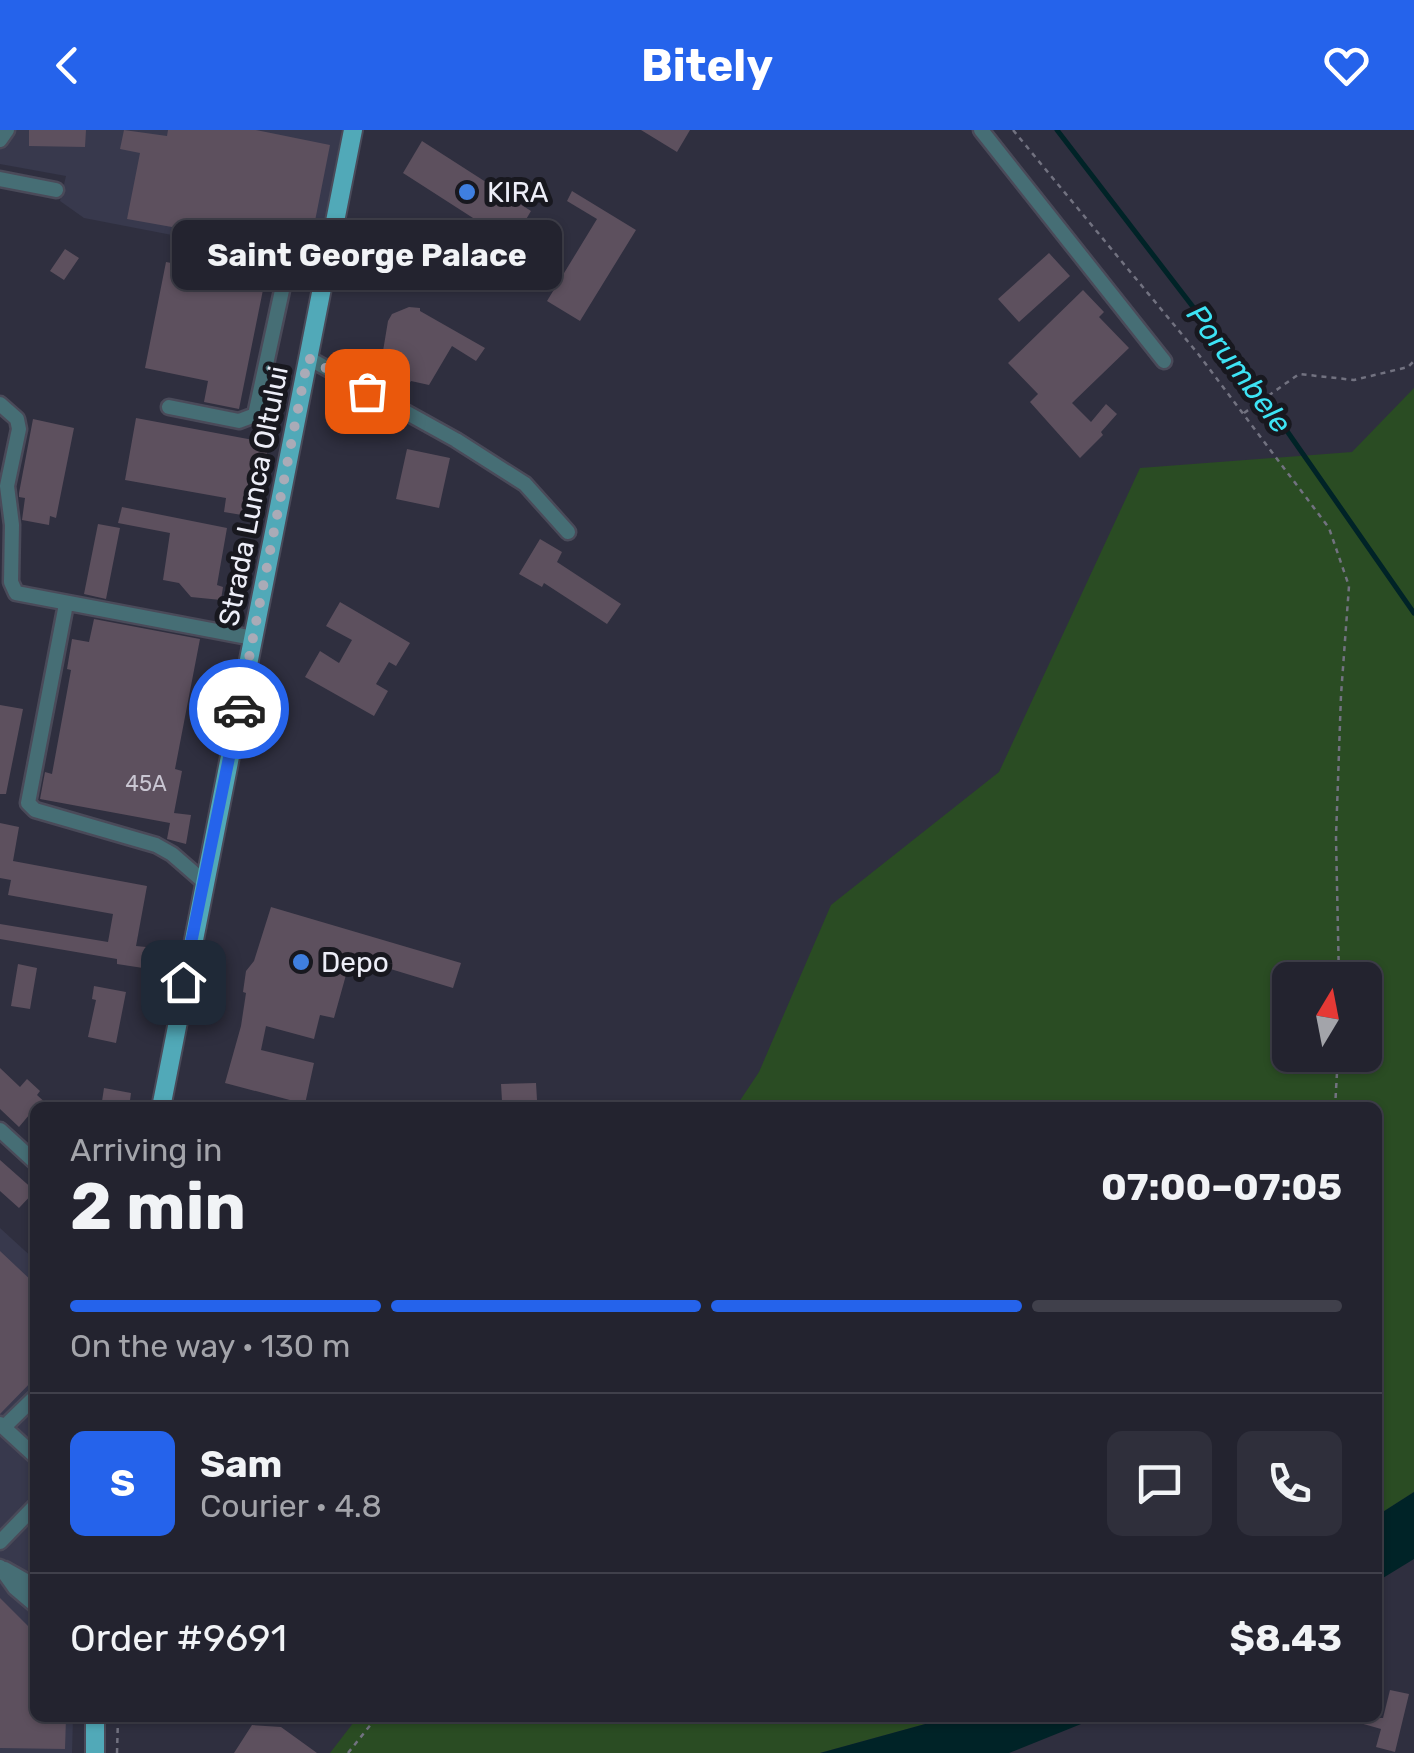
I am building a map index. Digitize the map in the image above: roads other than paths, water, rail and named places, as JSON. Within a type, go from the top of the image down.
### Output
[{"type":"main road","name":"Strada Lunca Oltului","points":[[162,1102],[353,130]]},
{"type":"main road","points":[[95,1722],[95,1753]]},
{"type":"street","points":[[0,140],[7,130]]},
{"type":"street","points":[[981,130],[1164,362]]},
{"type":"street","points":[[0,179],[56,190]]},
{"type":"street","points":[[191,240],[326,266]]},
{"type":"street","points":[[168,407],[239,422],[255,415],[289,258]]},
{"type":"street","points":[[308,358],[456,440],[525,484],[568,532]]},
{"type":"street","points":[[0,404],[17,418],[19,429],[7,486],[12,525],[10,582],[21,595],[253,638]]},
{"type":"street","points":[[66,604],[28,803],[34,810],[156,845],[203,882]]},
{"type":"street","points":[[0,1130],[30,1157]]},
{"type":"street","points":[[30,1401],[2,1426],[30,1451]]},
{"type":"street","points":[[0,1542],[30,1511]]},
{"type":"street","points":[[0,1567],[30,1583]]},
{"type":"street","points":[[0,1567],[30,1601]]},
{"type":"waterway","name":"Porumbele","points":[[1057,130],[1273,411],[1414,613]]},
{"type":"place","name":"KIRA","points":[[467,192]]},
{"type":"place","name":"Saint George Palace","points":[[367,391]]},
{"type":"place","name":"Depo","points":[[301,962]]}]
